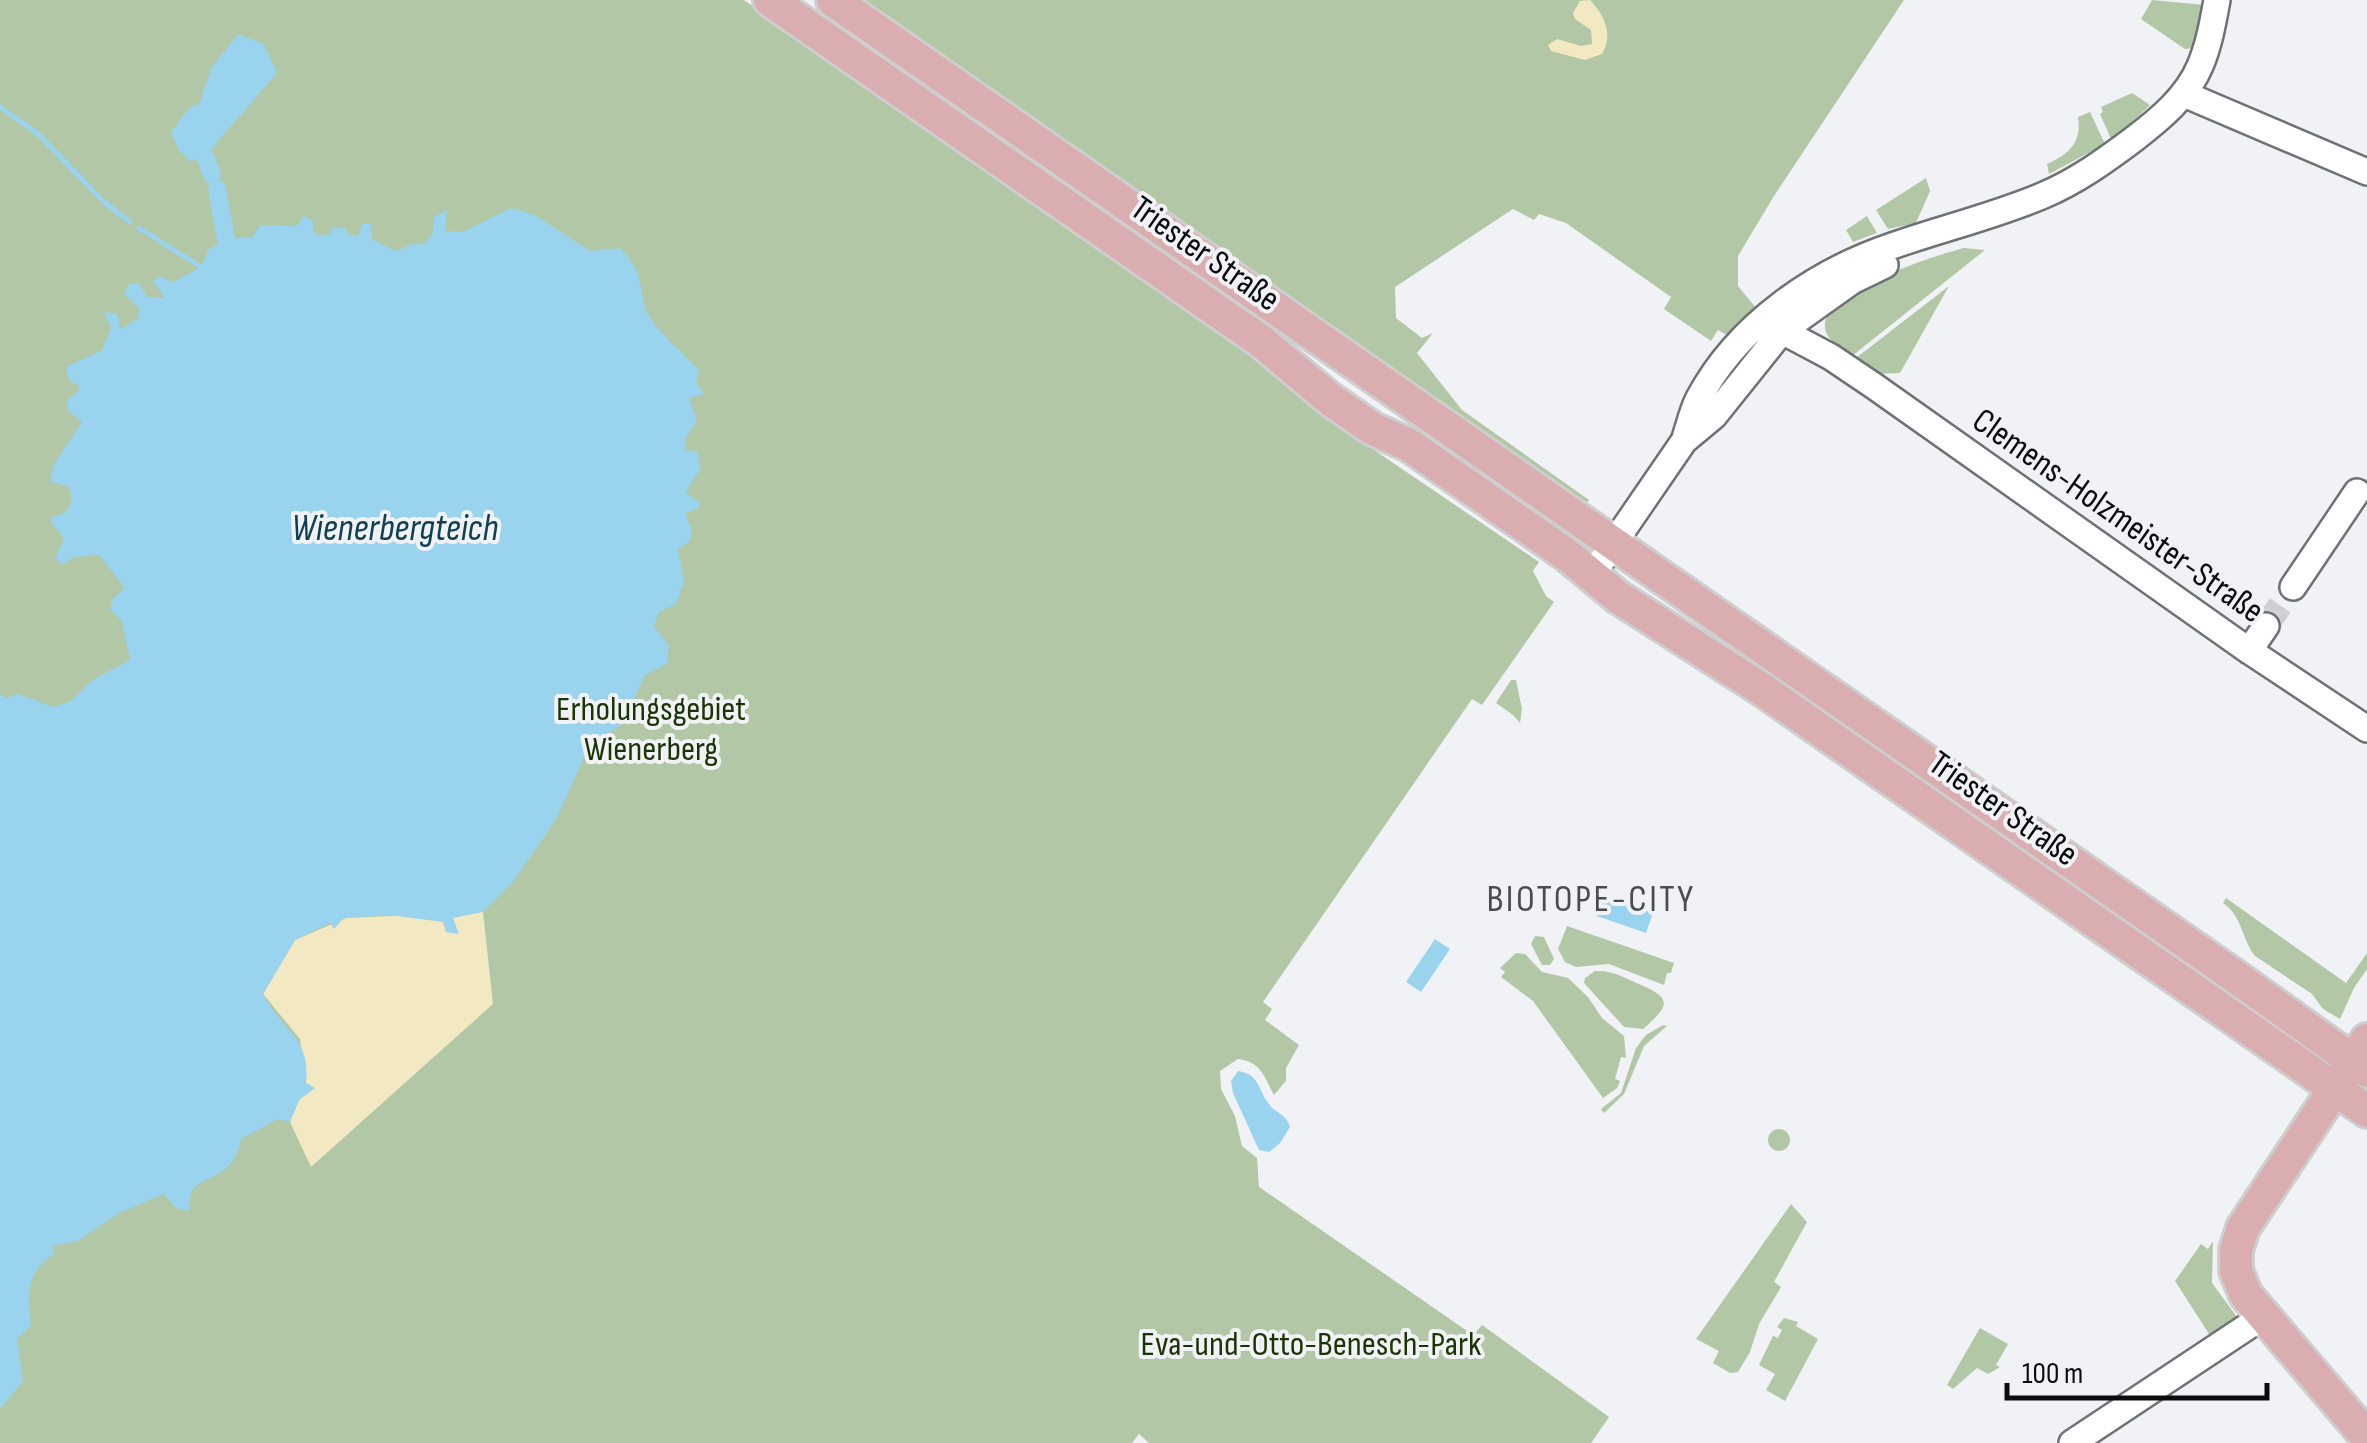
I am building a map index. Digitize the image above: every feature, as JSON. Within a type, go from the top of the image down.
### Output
[{"type":"main road","name":"Triester Straße","points":[[770,0],[1262,342],[1345,410],[1409,446],[1618,597],[1760,688],[2367,1111]]},
{"type":"main road","name":"Triester Straße","points":[[832,0],[1614,544],[2362,1057]]},
{"type":"main road","points":[[2362,1057],[2333,1089],[2243,1228],[2236,1250],[2236,1271],[2246,1295],[2262,1317],[2367,1439]]},
{"type":"street","points":[[1777,322],[1792,296],[1843,266],[2032,200],[2084,174],[2156,122],[2184,94],[2201,65],[2218,0]]},
{"type":"street","points":[[2184,94],[2367,172]]},
{"type":"street","points":[[1592,575],[1684,441],[1698,400],[1725,357],[1777,322],[1806,314],[1852,282],[1908,254],[1936,233]]},
{"type":"street","name":"Clemens-Holzmeister-Straße","points":[[1806,314],[1830,357]]},
{"type":"street","name":"Clemens-Holzmeister-Straße","points":[[1777,322],[2367,729]]},
{"type":"street","points":[[2293,587],[2357,492]]},
{"type":"street","points":[[2249,651],[2266,626]]},
{"type":"street","points":[[2072,1443],[2262,1317]]},
{"type":"green space","name":"Erholungsgebiet Wienerberg","points":[[0,0],[744,0],[1265,364],[1333,422],[1539,562],[1533,571],[1546,596],[1554,602],[1482,705],[1472,699],[1263,1002],[1272,1009],[1265,1020],[1299,1045],[1286,1068],[1286,1081],[1274,1095],[1257,1067],[1238,1059],[1220,1071],[1221,1089],[1235,1116],[1242,1146],[1257,1158],[1259,1187],[1473,1335],[1482,1325],[1609,1417],[1591,1443],[1149,1443],[1139,1434],[1132,1443],[0,1443]]},
{"type":"green space","points":[[859,0],[1904,0],[1738,256],[1738,286],[1756,308],[1727,335],[1718,330],[1711,341],[1664,309],[1671,297],[1566,223],[1539,214],[1534,220],[1513,209],[1395,287],[1396,318],[1422,338],[1433,333],[1417,353],[1462,410],[1589,500],[1585,505]]},
{"type":"green space","points":[[2152,0],[2204,5],[2193,48],[2185,49],[2141,19]]},
{"type":"green space","points":[[2132,93],[2150,105],[2112,141],[2100,114],[2101,107]]},
{"type":"green space","points":[[2090,112],[2105,144],[2049,174],[2047,164],[2067,152],[2075,141],[2078,117]]},
{"type":"green space","points":[[1926,178],[1930,191],[1916,223],[1888,229],[1876,210]]},
{"type":"green space","points":[[1867,216],[1877,233],[1853,242],[1846,230]]},
{"type":"green space","points":[[1964,248],[1985,250],[1852,356],[1829,337],[1825,328],[1828,315],[1859,289],[1906,267]]},
{"type":"green space","points":[[1949,286],[1900,373],[1878,374],[1856,358]]},
{"type":"green space","points":[[1511,680],[1516,680],[1522,709],[1520,723],[1496,703]]},
{"type":"green space","points":[[2226,898],[2346,983],[2367,953],[2367,969],[2340,1019],[2323,1009],[2312,994],[2255,956],[2234,915],[2223,903]]},
{"type":"green space","points":[[1567,926],[1674,963],[1671,973],[1667,973],[1664,985],[1609,964],[1576,967],[1565,962],[1558,949]]},
{"type":"green space","points":[[1535,936],[1544,937],[1554,959],[1550,965],[1542,965],[1531,944]]},
{"type":"green space","points":[[1516,953],[1525,954],[1542,972],[1568,978],[1602,1018],[1624,1036],[1626,1058],[1621,1057],[1615,1079],[1620,1081],[1603,1098],[1533,1001],[1501,977],[1505,972],[1500,968]]},
{"type":"green space","points":[[1595,971],[1613,973],[1652,990],[1663,999],[1662,1009],[1643,1029],[1624,1027],[1584,983]]},
{"type":"green space","points":[[1667,1026],[1644,1046],[1624,1094],[1604,1113],[1601,1109],[1621,1093],[1636,1048],[1646,1035]]},
{"type":"green space","points":[[1779,1129],[1787,1132],[1787,1148],[1779,1151],[1771,1148],[1768,1140],[1771,1132]]},
{"type":"green space","points":[[1791,1204],[1807,1222],[1774,1282],[1781,1287],[1759,1324],[1750,1352],[1738,1372],[1730,1373],[1713,1363],[1719,1351],[1696,1339]]},
{"type":"green space","points":[[2213,1241],[2212,1283],[2237,1317],[2236,1325],[2213,1340],[2175,1281],[2201,1244],[2208,1249]]},
{"type":"green space","points":[[1784,1318],[1798,1322],[1796,1326],[1818,1339],[1785,1401],[1766,1390],[1775,1374],[1759,1365],[1773,1336],[1778,1338],[1782,1330],[1777,1327]]},
{"type":"green space","points":[[1980,1328],[2008,1344],[1996,1365],[2000,1367],[1988,1374],[1977,1368],[1953,1389],[1947,1385]]},
{"type":"sand","points":[[1590,0],[1606,25],[1606,47],[1602,54],[1585,60],[1551,51],[1548,45],[1557,39],[1581,46],[1592,44],[1591,30],[1573,13],[1580,1]]},
{"type":"sand","points":[[483,912],[493,1004],[311,1167],[290,1122],[306,1083],[300,1039],[263,994],[295,940],[346,918]]},
{"type":"water","points":[[238,34],[264,44],[277,73],[205,156],[190,161],[178,149],[171,132],[190,107],[199,104],[212,67]]},
{"type":"water","name":"Wienerbergteich","points":[[511,208],[535,215],[590,251],[620,248],[637,272],[650,318],[699,370],[696,382],[704,394],[689,398],[697,420],[685,439],[686,450],[697,452],[701,468],[686,492],[700,503],[699,508],[685,513],[692,531],[689,542],[678,549],[684,582],[676,604],[659,612],[654,626],[669,646],[667,663],[644,676],[625,722],[603,737],[583,759],[557,818],[513,882],[483,912],[453,918],[459,934],[446,932],[443,922],[390,915],[344,918],[334,929],[330,923],[295,940],[263,994],[300,1044],[306,1083],[315,1088],[299,1100],[290,1122],[278,1119],[241,1139],[231,1163],[195,1188],[189,1211],[176,1208],[164,1194],[119,1213],[78,1241],[52,1246],[54,1254],[38,1268],[30,1285],[31,1325],[17,1339],[23,1381],[0,1409],[0,694],[6,698],[18,694],[53,707],[71,701],[94,679],[130,660],[122,621],[110,609],[113,598],[125,588],[99,555],[74,557],[63,565],[55,558],[64,539],[51,522],[52,517],[66,512],[72,501],[69,487],[50,481],[54,464],[82,422],[68,411],[67,401],[79,390],[78,385],[69,381],[66,367],[102,350],[111,328],[104,312],[117,314],[121,329],[138,318],[139,308],[124,294],[129,284],[139,283],[147,297],[165,298],[153,281],[159,276],[173,282],[201,267],[209,249],[226,239],[252,237],[260,225],[296,226],[304,216],[313,221],[313,230],[319,236],[330,234],[332,227],[358,235],[362,224],[371,223],[372,239],[395,251],[423,244],[432,235],[434,217],[447,210],[445,231],[463,232]]},
{"type":"water","points":[[1604,896],[1653,913],[1646,933],[1597,916]]},
{"type":"water","points":[[1435,939],[1450,949],[1421,992],[1406,982]]},
{"type":"water","points":[[1238,1071],[1255,1079],[1269,1104],[1290,1127],[1269,1152],[1259,1150],[1233,1093],[1231,1081]]},
{"type":"waterway","points":[[0,107],[38,134],[104,202],[130,222]]},
{"type":"waterway","points":[[205,156],[212,175]]},
{"type":"waterway","points":[[217,189],[226,239]]},
{"type":"waterway","points":[[139,228],[201,267]]},
{"type":"tunnel","points":[[2266,626],[2293,587]]},
{"type":"district","name":"BIOTOPE-CITY","points":[[1591,899]]},
{"type":"park label","name":"Eva-und-Otto-Benesch-Park","points":[[1311,1344]]}]
